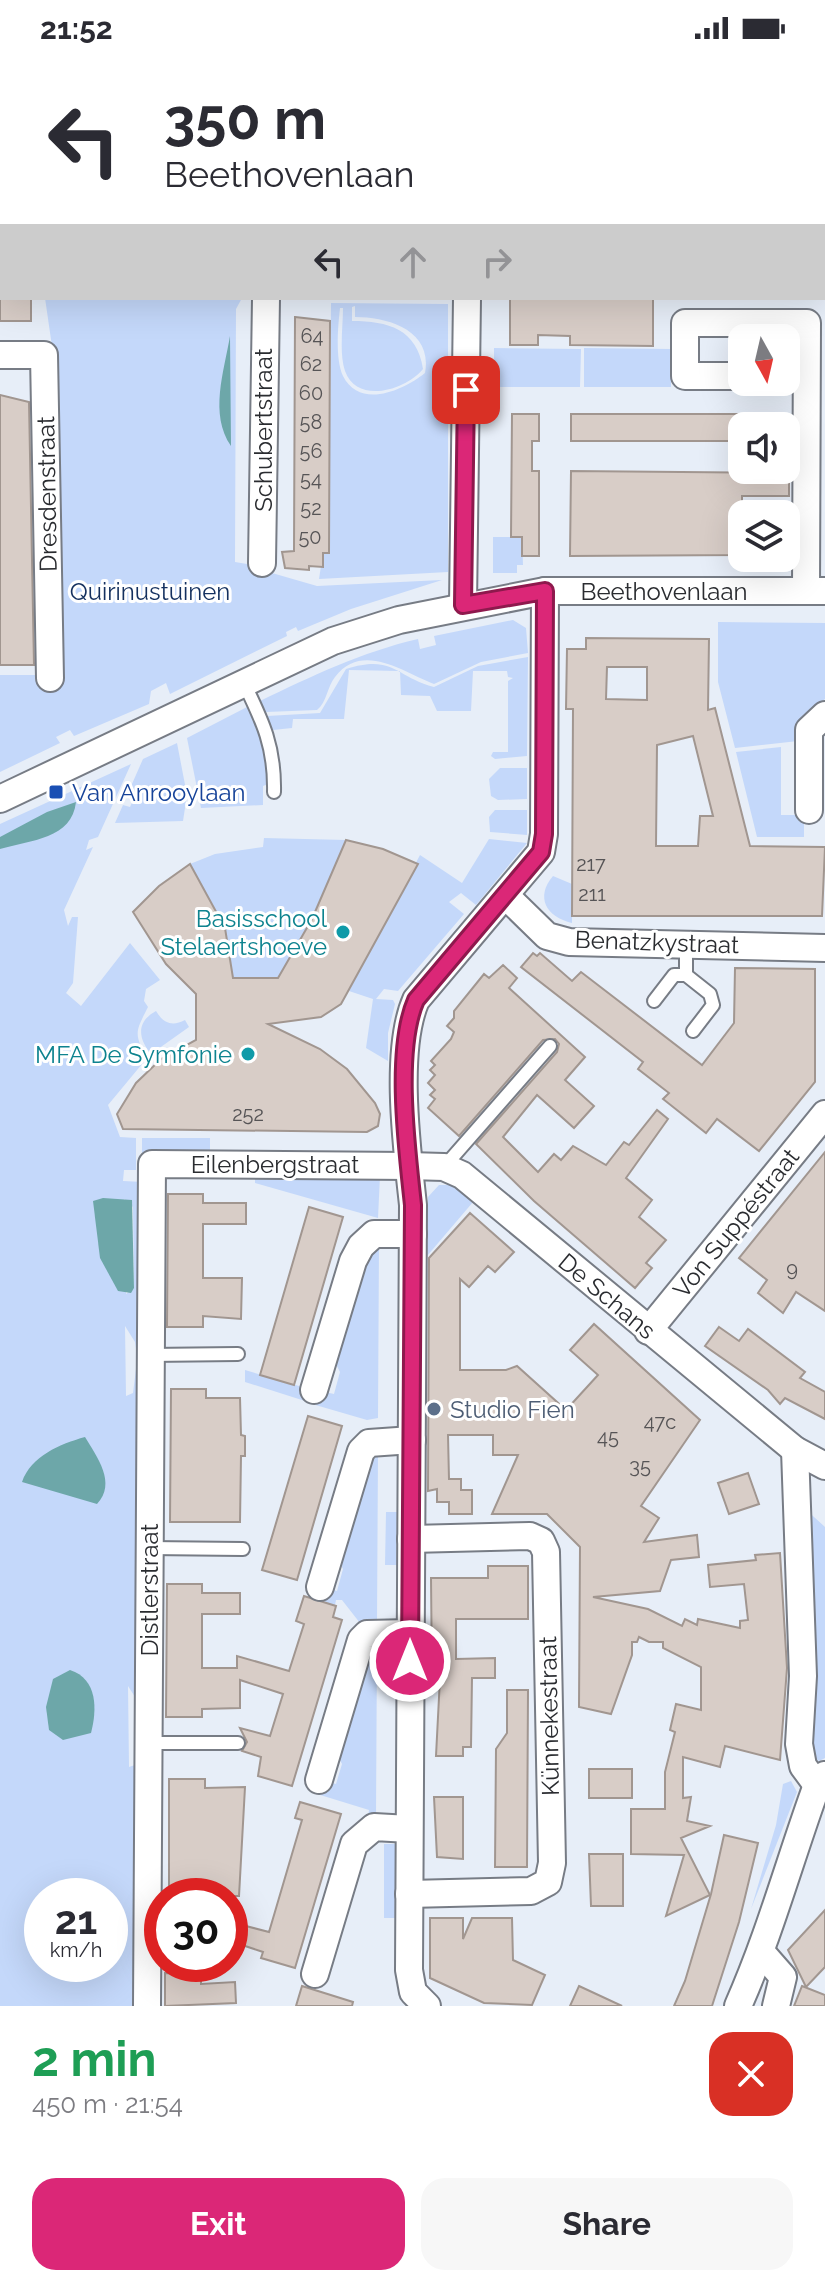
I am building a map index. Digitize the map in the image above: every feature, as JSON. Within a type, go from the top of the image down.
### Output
[{"type":"street","name":"Schubertstraat","points":[[262,563],[266,300]]},
{"type":"street","points":[[463,605],[467,300]]},
{"type":"street","name":"Beethovenlaan","points":[[728,376],[685,376],[685,323],[807,323],[800,357]]},
{"type":"street","name":"Dresdenstraat","points":[[0,355],[44,355],[50,678]]},
{"type":"street","name":"Beethovenlaan","points":[[0,799],[333,641],[399,620],[545,591],[815,591],[798,396]]},
{"type":"street","points":[[427,2006],[413,1992],[409,1970],[413,1234],[406,1022],[416,1000],[541,852],[544,834],[545,591]]},
{"type":"street","points":[[809,810],[809,730],[825,715]]},
{"type":"street","name":"Benatzkystraat","points":[[506,896],[547,936],[569,942],[825,948]]},
{"type":"street","name":"Von Suppéstraat","points":[[648,1331],[825,1114]]},
{"type":"street","name":"Eilenbergstraat","points":[[150,1175],[152,1164],[162,1163],[409,1166]]},
{"type":"street","points":[[409,1166],[444,1167]]},
{"type":"street","name":"De Schans","points":[[444,1167],[462,1175],[795,1450],[825,1466]]},
{"type":"street","name":"Distlerstraat","points":[[150,1175],[148,1743],[153,1878]]},
{"type":"street","points":[[314,1390],[353,1261],[361,1246],[374,1234],[413,1234]]},
{"type":"street","points":[[320,1587],[361,1451],[369,1443],[412,1440]]},
{"type":"street","points":[[738,2006],[762,1953],[783,1878],[821,1780],[803,1766],[799,1744],[803,1662],[795,1450]]},
{"type":"street","name":"Künnekestraat","points":[[409,1894],[531,1891],[548,1882],[552,1863],[546,1552],[541,1541],[530,1536],[411,1539]]},
{"type":"street","points":[[319,1780],[361,1640],[367,1634],[410,1633]]},
{"type":"street","points":[[315,1974],[354,1844],[374,1827],[409,1829]]},
{"type":"street","points":[[762,1953],[783,1977],[776,2006]]},
{"type":"street","name":"Distlerstraat","points":[[147,2006],[150,1982]]},
{"type":"lane","points":[[244,683],[266,730],[275,759],[274,792]]},
{"type":"lane","points":[[686,943],[686,975]]},
{"type":"lane","points":[[654,1001],[674,975],[686,975],[710,994],[713,1005],[693,1031]]},
{"type":"lane","points":[[444,1167],[550,1046]]},
{"type":"lane","points":[[149,1355],[238,1354]]},
{"type":"lane","points":[[149,1548],[243,1549]]},
{"type":"lane","points":[[148,1743],[238,1743]]},
{"type":"green space","name":"Quirinustuinen","points":[[45,300],[241,300],[236,309],[235,562],[272,568],[272,573],[317,586],[442,580],[351,609],[298,631],[296,627],[286,632],[287,636],[170,694],[166,683],[151,691],[149,704],[74,736],[70,730],[56,737],[60,743],[0,772],[0,675],[40,675],[56,374]]},
{"type":"green space","points":[[331,303],[448,304],[448,572],[319,579],[323,553],[329,552]],"holes":[[[355,306],[355,317],[394,323],[415,336],[426,358],[425,373],[406,385],[382,394],[360,392],[351,386],[343,376],[339,361],[340,308],[343,308],[343,364],[351,382],[370,391],[382,391],[405,383],[423,369],[420,355],[407,336],[389,326],[352,321],[352,307]]]},
{"type":"green space","points":[[494,348],[581,349],[580,387],[494,387]]},
{"type":"green space","points":[[584,348],[671,349],[671,387],[584,387]]},
{"type":"green space","points":[[493,537],[522,537],[523,565],[517,565],[517,573],[493,573]]},
{"type":"green space","points":[[513,620],[526,628],[528,653],[481,662],[434,684],[384,663],[358,661],[335,677],[317,710],[266,712],[260,701],[377,651],[418,639],[420,649],[436,645],[434,636]]},
{"type":"green space","points":[[718,622],[825,623],[825,699],[799,720],[798,741],[735,748],[718,682]]},
{"type":"green space","points":[[528,657],[527,756],[495,759],[491,756],[493,752],[508,752],[508,681],[513,678],[508,677],[507,671],[473,671],[471,711],[437,711],[430,696],[401,695],[400,672],[434,687],[478,666]]},
{"type":"green space","points":[[375,664],[398,671],[349,670],[344,719],[293,719],[292,728],[273,730],[267,716],[320,713],[346,669]]},
{"type":"green space","points":[[249,706],[265,748],[268,784],[263,786],[263,805],[201,808],[187,738]]},
{"type":"green space","points":[[177,743],[187,795],[183,821],[115,823],[123,805],[130,807],[135,796],[128,793],[143,759]]},
{"type":"green space","points":[[781,747],[781,815],[804,815],[804,837],[757,837],[736,752]]},
{"type":"green space","points":[[131,764],[98,837],[89,840],[86,850],[93,847],[64,910],[68,926],[72,917],[78,917],[73,983],[66,993],[81,1006],[130,943],[160,980],[146,989],[144,1001],[148,1007],[138,1032],[147,1058],[108,1105],[120,1137],[136,1138],[136,1170],[124,1170],[123,1181],[143,1182],[142,1356],[137,1356],[135,1342],[125,1326],[126,1396],[133,1393],[137,1361],[142,1361],[141,1739],[135,1739],[135,1697],[128,1686],[129,1767],[135,1765],[135,1746],[141,1746],[140,2006],[0,2006],[0,824]],"holes":[[[124,1199],[133,1207],[134,1288],[126,1294]]]},
{"type":"green space","points":[[500,768],[527,768],[527,799],[498,800],[491,796],[489,779]]},
{"type":"green space","points":[[495,810],[527,810],[527,835],[490,832],[489,817]]},
{"type":"green space","points":[[264,838],[346,840],[312,919],[278,980],[232,979],[225,928],[190,864],[215,854],[263,847]]},
{"type":"green space","points":[[489,839],[527,843],[476,905],[461,893],[449,902],[464,914],[398,991],[384,989],[376,999],[393,1000],[395,1004],[388,1033],[388,1061],[366,1048],[373,999],[349,991],[420,855],[462,883]]},
{"type":"green space","points":[[553,876],[572,884],[572,923],[556,916],[546,905],[545,891]]},
{"type":"green space","points":[[156,1011],[165,1021],[176,1023],[185,1020],[189,1027],[151,1054],[143,1042],[141,1031],[145,1020]]},
{"type":"green space","points":[[142,1138],[210,1138],[210,1152],[142,1154]]},
{"type":"green space","points":[[255,1176],[380,1176],[378,1218],[255,1183]]},
{"type":"green space","points":[[439,1185],[452,1185],[473,1202],[427,1256],[428,1197]]},
{"type":"green space","points":[[379,1244],[378,1418],[367,1420],[312,1404],[316,1390],[334,1394],[340,1372],[335,1362],[366,1254]]},
{"type":"green space","points":[[245,1370],[309,1389],[305,1401],[245,1382]]},
{"type":"green space","points":[[378,1453],[377,1624],[360,1623],[342,1600],[336,1600],[335,1605],[308,1597],[312,1584],[337,1591],[343,1569],[338,1559],[365,1461]]},
{"type":"green space","points":[[803,1507],[825,1527],[825,1758],[819,1761],[812,1755],[814,1667]]},
{"type":"green space","points":[[386,1512],[402,1512],[402,1565],[385,1565]]},
{"type":"green space","points":[[377,1644],[376,1816],[368,1816],[369,1810],[317,1794],[320,1780],[336,1784],[342,1764],[337,1754],[371,1647]]},
{"type":"green space","points":[[791,1781],[797,1792],[751,1909],[776,1825],[783,1784]]},
{"type":"green space","points":[[384,1844],[399,1844],[400,1918],[384,1918]]},
{"type":"shaded area","points":[[230,336],[231,446],[224,434],[219,407]]},
{"type":"shaded area","points":[[76,802],[67,824],[58,831],[0,849],[0,837],[47,812]]},
{"type":"shaded area","points":[[103,1198],[132,1200],[134,1288],[131,1293],[118,1291],[100,1258],[93,1201]]},
{"type":"shaded area","points":[[85,1437],[105,1479],[103,1496],[97,1504],[22,1482],[39,1458],[56,1447]]},
{"type":"shaded area","points":[[70,1670],[86,1680],[91,1688],[94,1715],[91,1733],[63,1740],[49,1730],[46,1707],[53,1679]]},
{"type":"building","points":[[0,300],[31,300],[31,321],[0,321]]},
{"type":"building","points":[[510,300],[653,300],[653,346],[570,345],[570,336],[538,335],[538,345],[510,345]]},
{"type":"building","points":[[295,317],[330,321],[329,553],[323,553],[323,567],[309,566],[309,570],[285,568],[282,552],[294,551]]},
{"type":"building","points":[[0,395],[29,402],[34,665],[0,665]]},
{"type":"building","points":[[512,414],[539,414],[539,441],[532,441],[532,471],[539,471],[539,556],[522,556],[522,537],[511,537]]},
{"type":"building","points":[[571,414],[728,414],[728,441],[571,441]]},
{"type":"building","points":[[571,471],[728,472],[728,484],[789,484],[789,496],[742,496],[742,500],[728,500],[728,555],[570,556]]},
{"type":"building","points":[[586,638],[709,639],[708,710],[715,708],[750,846],[825,847],[822,916],[572,916],[573,709],[566,709],[567,649],[586,649]],"holes":[[[607,667],[647,667],[647,700],[606,699]],[[693,736],[713,816],[700,816],[698,846],[656,846],[657,745]]]},
{"type":"building","points":[[346,840],[383,849],[418,864],[341,1004],[321,1017],[268,1024],[320,1049],[347,1069],[375,1103],[380,1114],[378,1126],[367,1132],[123,1129],[117,1114],[136,1083],[161,1059],[196,1040],[196,994],[166,964],[133,912],[159,886],[190,864],[225,928],[233,978],[278,978],[312,919]]},
{"type":"building","points":[[533,953],[537,956],[540,953],[572,981],[581,972],[702,1065],[734,1023],[735,968],[815,969],[815,1082],[759,1151],[717,1119],[706,1133],[663,1099],[669,1093],[638,1069],[643,1062],[521,967]]},
{"type":"building","points":[[503,965],[517,978],[509,988],[585,1057],[565,1080],[594,1106],[574,1128],[537,1095],[503,1137],[538,1172],[554,1154],[561,1160],[573,1146],[606,1165],[624,1142],[629,1145],[657,1110],[668,1119],[626,1178],[652,1200],[639,1217],[666,1240],[646,1263],[652,1268],[635,1288],[534,1201],[476,1144],[557,1052],[559,1044],[555,1039],[543,1040],[459,1136],[428,1108],[435,1099],[430,1095],[435,1090],[428,1083],[435,1075],[430,1070],[435,1065],[431,1061],[451,1039],[454,1032],[447,1026],[454,1018],[454,1011],[484,974],[489,978]]},
{"type":"building","points":[[825,1152],[825,1311],[796,1292],[783,1313],[758,1293],[767,1280],[739,1258]]},
{"type":"building","points":[[168,1194],[203,1194],[203,1203],[246,1203],[246,1224],[203,1224],[203,1278],[242,1278],[241,1319],[203,1316],[203,1327],[167,1327]]},
{"type":"building","points":[[309,1207],[343,1217],[294,1385],[260,1375]]},
{"type":"building","points":[[470,1213],[514,1252],[495,1272],[488,1266],[469,1287],[460,1279],[460,1370],[506,1370],[517,1366],[566,1410],[598,1375],[570,1350],[594,1324],[700,1420],[641,1506],[659,1518],[644,1542],[697,1535],[699,1557],[671,1560],[660,1591],[593,1597],[648,1609],[682,1626],[685,1619],[697,1625],[698,1619],[740,1628],[740,1621],[748,1620],[744,1584],[710,1587],[708,1565],[756,1560],[755,1555],[780,1553],[787,1668],[780,1760],[725,1746],[720,1767],[683,1757],[683,1798],[691,1797],[687,1821],[710,1826],[681,1838],[710,1895],[666,1916],[684,1855],[631,1854],[631,1809],[665,1809],[665,1772],[675,1732],[670,1730],[676,1704],[701,1710],[701,1667],[663,1648],[663,1642],[649,1642],[639,1637],[637,1642],[632,1642],[632,1655],[611,1714],[579,1707],[580,1547],[547,1514],[492,1514],[518,1455],[493,1455],[493,1435],[448,1435],[449,1479],[461,1479],[461,1490],[472,1490],[472,1514],[449,1514],[449,1502],[437,1502],[437,1489],[428,1491],[429,1258]]},
{"type":"building","points":[[719,1327],[739,1341],[748,1329],[805,1372],[800,1378],[825,1392],[825,1419],[785,1398],[780,1404],[768,1390],[705,1346]]},
{"type":"building","points":[[171,1389],[206,1389],[206,1398],[240,1398],[245,1456],[241,1456],[240,1522],[170,1522]]},
{"type":"building","points":[[308,1416],[342,1426],[297,1580],[262,1570]]},
{"type":"building","points":[[748,1473],[759,1504],[729,1514],[718,1483]]},
{"type":"building","points":[[488,1566],[528,1566],[528,1619],[456,1619],[456,1659],[495,1658],[495,1678],[472,1678],[471,1747],[463,1747],[463,1756],[436,1756],[440,1678],[432,1678],[431,1578],[488,1578]]},
{"type":"building","points":[[167,1584],[202,1584],[202,1593],[240,1593],[240,1614],[202,1614],[202,1668],[237,1668],[237,1656],[289,1671],[304,1624],[296,1621],[304,1596],[336,1606],[333,1617],[342,1620],[292,1786],[258,1776],[261,1757],[242,1751],[247,1742],[240,1728],[270,1736],[283,1694],[240,1680],[240,1708],[202,1709],[202,1717],[166,1717]]},
{"type":"building","points":[[507,1690],[528,1690],[527,1867],[495,1867],[496,1749],[507,1733]]},
{"type":"building","points":[[589,1769],[632,1769],[632,1798],[589,1798]]},
{"type":"building","points":[[169,1779],[205,1779],[205,1788],[245,1787],[240,1878],[169,1878]]},
{"type":"building","points":[[434,1797],[463,1797],[463,1859],[437,1857]]},
{"type":"building","points":[[300,1802],[341,1814],[295,1968],[261,1958],[263,1952],[248,1947],[248,1927],[269,1932],[302,1820],[295,1818]]},
{"type":"building","points":[[724,1835],[758,1843],[739,1922],[712,2006],[674,2006],[685,1981],[711,1894]]},
{"type":"building","points":[[589,1854],[623,1854],[623,1906],[591,1906]]},
{"type":"building","points":[[825,1910],[825,1967],[806,1987],[788,1950]]},
{"type":"building","points":[[430,1918],[463,1918],[463,1939],[472,1918],[512,1918],[513,1960],[545,1975],[532,2005],[484,2003],[430,1978]]},
{"type":"building","points":[[165,1982],[235,1982],[236,2003],[165,2006]]},
{"type":"building","points":[[302,1986],[353,2002],[352,2006],[296,2006]]},
{"type":"building","points":[[579,1986],[622,2006],[570,2006]]},
{"type":"building","points":[[802,1986],[825,1995],[825,2006],[794,2006]]},
{"type":"place","name":"Van Anrooylaan","points":[[56,792]]},
{"type":"place","name":"Basisschool Stelaertshoeve","points":[[343,932]]},
{"type":"place","name":"MFA De Symfonie","points":[[248,1054]]},
{"type":"place","name":"Studio Fien","points":[[434,1409]]},
{"type":"route","points":[[410,1661],[413,1205],[406,1133],[406,1022],[416,1000],[541,852],[544,834],[545,591],[463,605],[466,390]]}]
